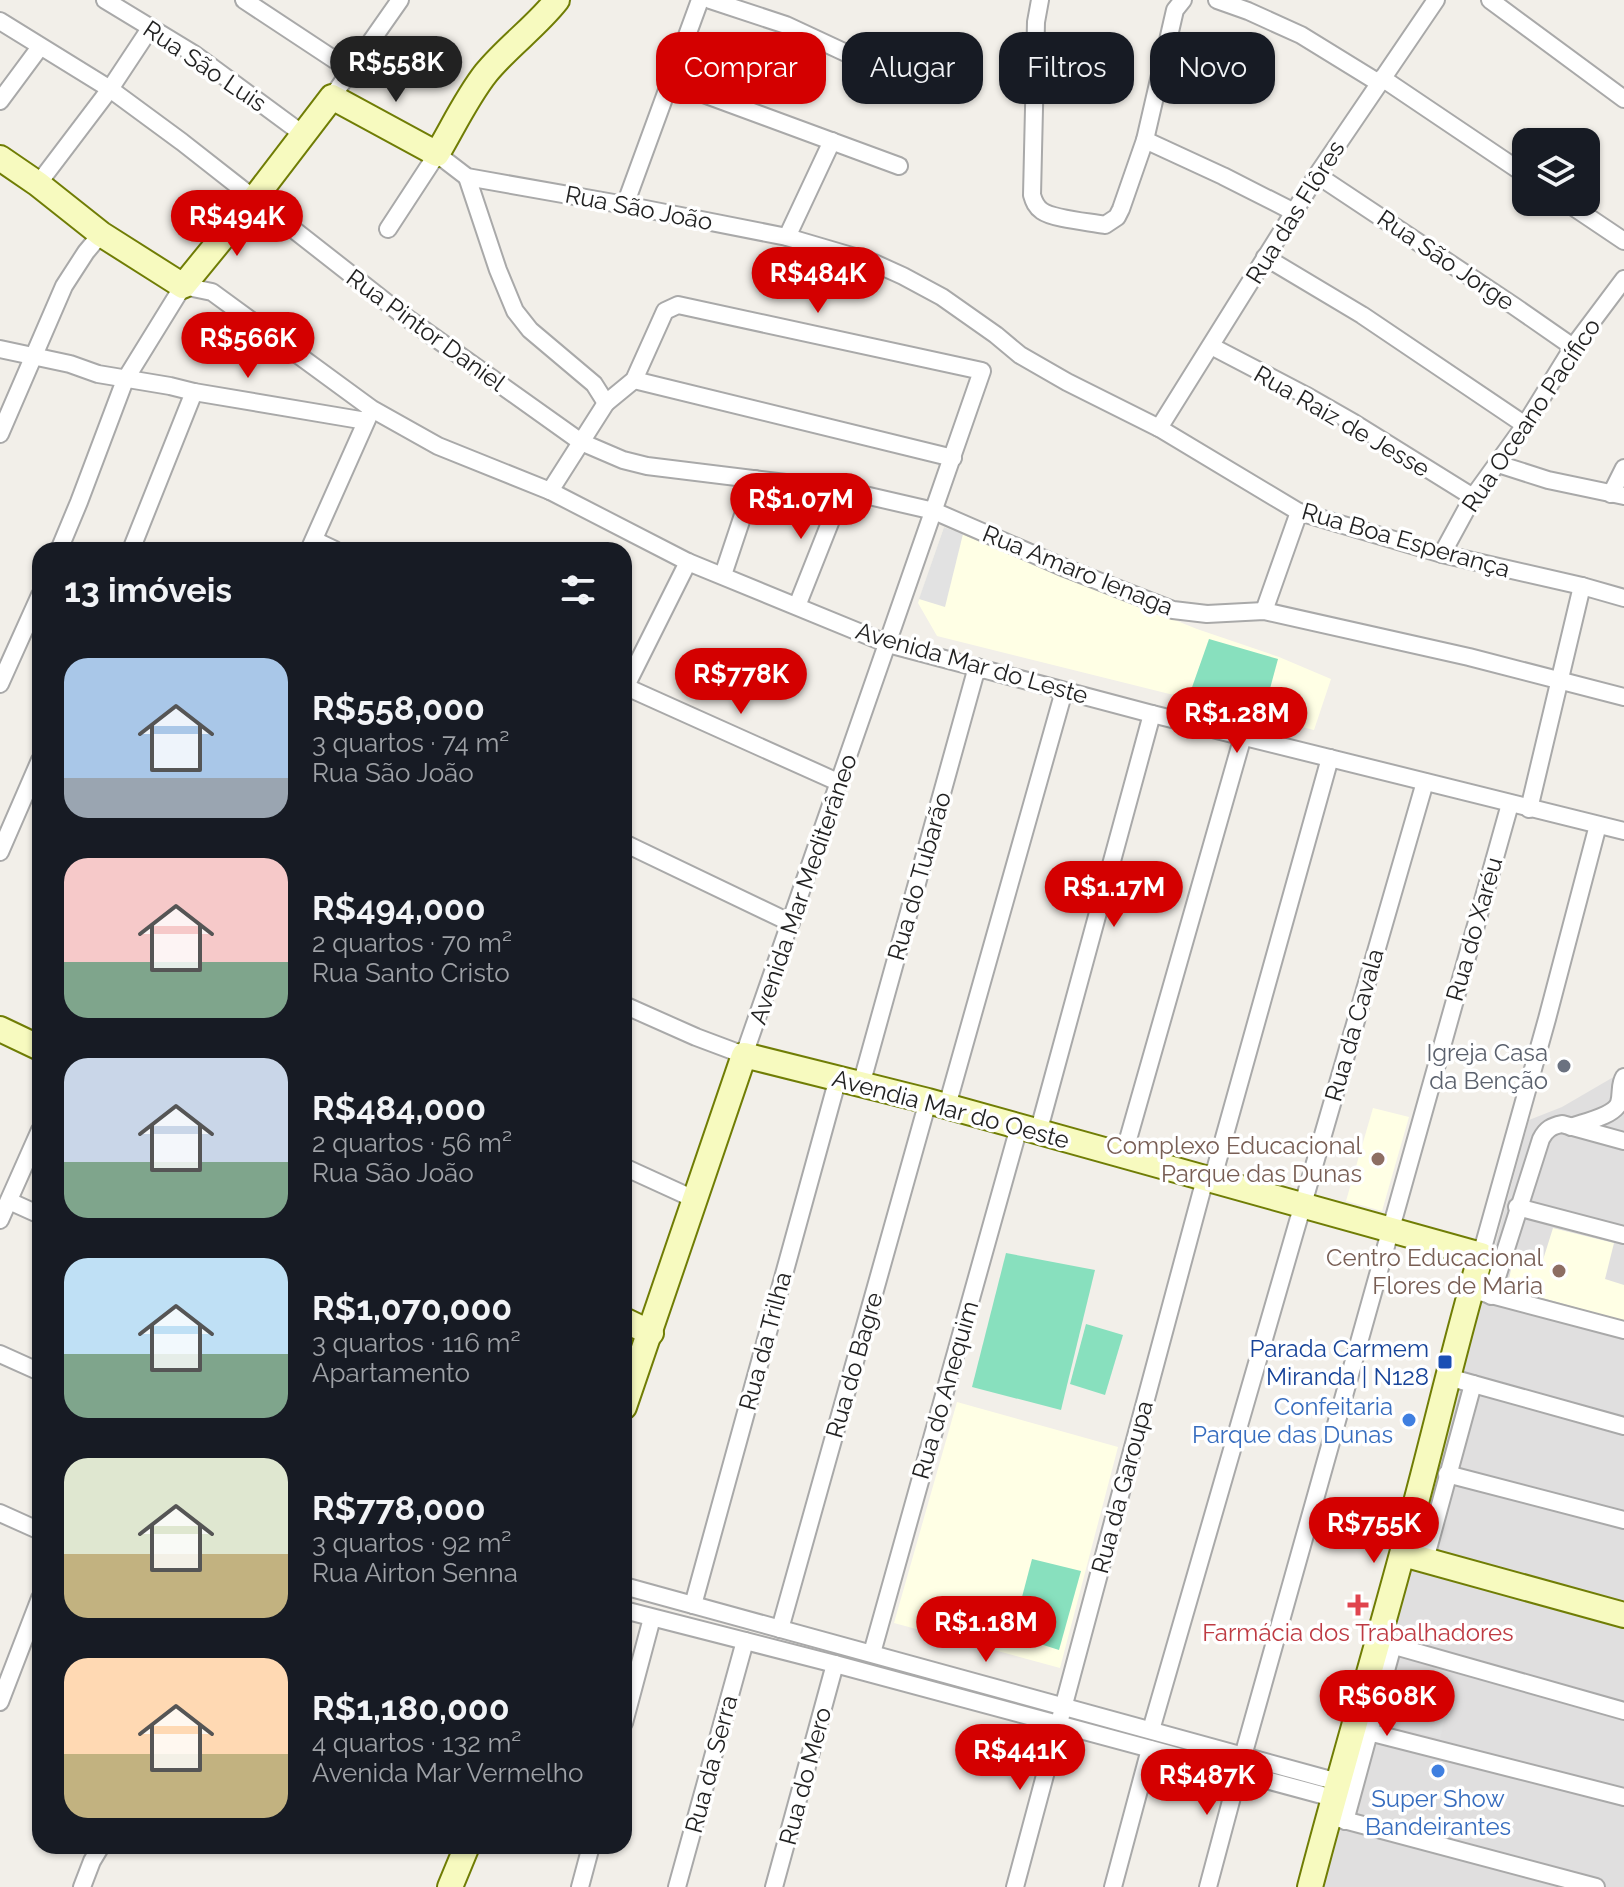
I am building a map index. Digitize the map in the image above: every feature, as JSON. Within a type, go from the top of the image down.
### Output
[{"type":"street","name":"Rua São Luis","points":[[105,0],[194,54],[304,135]]},
{"type":"street","points":[[244,0],[350,70]]},
{"type":"street","points":[[388,229],[486,74],[557,0]]},
{"type":"street","points":[[689,32],[700,0]]},
{"type":"street","points":[[710,0],[786,25],[842,51]]},
{"type":"street","points":[[1040,0],[1036,22],[1034,203],[1040,211],[1051,215],[1105,225],[1117,217],[1121,209],[1145,140],[1175,10],[1183,0]]},
{"type":"street","points":[[1217,0],[1301,35],[1380,80],[1512,166]]},
{"type":"street","name":"Rua das Flôres","points":[[1159,428],[1317,175],[1436,0]]},
{"type":"street","points":[[1490,0],[1624,99]]},
{"type":"street","points":[[62,542],[125,380],[183,286],[304,135],[395,2]]},
{"type":"street","name":"Rua Pintor Daniel","points":[[0,21],[110,89],[400,313],[581,442]]},
{"type":"street","points":[[38,184],[110,89],[151,27]]},
{"type":"street","points":[[0,101],[40,47]]},
{"type":"street","name":"Rua São João","points":[[332,97],[437,154],[467,177],[787,237],[872,262],[942,297],[1020,355],[1159,428]]},
{"type":"street","points":[[625,205],[663,104]]},
{"type":"street","points":[[731,104],[899,166]]},
{"type":"street","points":[[1145,140],[1294,212]]},
{"type":"street","points":[[787,237],[832,141]]},
{"type":"street","name":"Avenida Mar do Leste","points":[[0,158],[101,234],[183,286],[212,292],[369,415],[550,491],[688,562],[888,644],[1152,714],[1624,831]]},
{"type":"street","name":"Rua São Jorge","points":[[1317,175],[1573,347]]},
{"type":"street","points":[[467,177],[515,311],[530,330],[594,384],[606,403]]},
{"type":"street","points":[[1587,216],[1624,241]]},
{"type":"street","points":[[0,434],[64,286],[101,234]]},
{"type":"street","points":[[1265,257],[1362,315],[1525,425]]},
{"type":"street","name":"Rua Oceano Pacífico","points":[[1442,554],[1473,497],[1525,425],[1573,347],[1624,279]]},
{"type":"street","name":"Avenida Mar Mediterâneo","points":[[632,1385],[982,371],[674,305],[665,311],[634,380]]},
{"type":"street","name":"Rua Raiz de Jesse","points":[[1211,346],[1329,409],[1473,497]]},
{"type":"street","points":[[0,349],[125,380],[369,415],[312,542]]},
{"type":"street","points":[[550,491],[606,403],[634,380],[953,458]]},
{"type":"street","points":[[134,542],[194,392]]},
{"type":"street","name":"Rua Boa Esperança","points":[[1159,428],[1299,512],[1442,554],[1624,598]]},
{"type":"street","name":"Rua Amaro Ienaga","points":[[581,442],[623,460],[647,466],[843,490],[934,511],[1065,568],[1173,610],[1207,614],[1264,611],[1560,679],[1624,697]]},
{"type":"street","points":[[1498,464],[1548,480],[1618,495],[1624,468]]},
{"type":"street","points":[[723,575],[755,479]]},
{"type":"street","points":[[797,606],[843,490]]},
{"type":"street","points":[[1264,611],[1299,512]]},
{"type":"street","points":[[632,673],[688,562]]},
{"type":"street","points":[[1529,809],[1582,586]]},
{"type":"street","points":[[0,684],[32,613]]},
{"type":"street","name":"Rua do Tubarão","points":[[849,1081],[977,667]]},
{"type":"street","points":[[632,690],[840,783]]},
{"type":"street","name":"Rua do Bagre","points":[[780,1629],[1064,691]]},
{"type":"street","name":"Rua do Anequim","points":[[872,1653],[1152,714]]},
{"type":"street","points":[[1123,1157],[1243,736]]},
{"type":"street","name":"Rua da Garoupa","points":[[1015,1887],[1208,1180],[1330,758]]},
{"type":"street","points":[[0,852],[32,778]]},
{"type":"street","name":"Rua da Cavala","points":[[1151,1730],[1425,782]]},
{"type":"street","name":"Rua do Xaréu","points":[[1208,1887],[1510,804]]},
{"type":"street","points":[[1481,1292],[1481,1255],[1598,825]]},
{"type":"street","points":[[632,847],[791,923]]},
{"type":"street","points":[[632,1009],[744,1055]]},
{"type":"street","points":[[0,1029],[32,1044]]},
{"type":"street","name":"Avendia Mar do Oeste","points":[[744,1055],[938,1104],[1481,1255]]},
{"type":"street","points":[[1567,1126],[1616,1109],[1624,1077]]},
{"type":"street","name":"Rua da Trilha","points":[[693,1605],[849,1081]]},
{"type":"street","points":[[1414,1557],[1448,1377],[1544,1132],[1552,1126],[1567,1126],[1624,1141]]},
{"type":"street","points":[[0,1220],[32,1148]]},
{"type":"street","points":[[632,1171],[694,1199]]},
{"type":"street","points":[[9,1201],[32,1211]]},
{"type":"street","points":[[1517,1207],[1624,1235]]},
{"type":"street","points":[[1481,1292],[1624,1330]]},
{"type":"street","points":[[632,1324],[651,1333]]},
{"type":"street","points":[[0,1354],[32,1368]]},
{"type":"street","points":[[1448,1377],[1624,1426]]},
{"type":"street","points":[[1310,1887],[1361,1730],[1385,1643],[1447,1474],[1473,1384]]},
{"type":"street","points":[[1447,1474],[1624,1520]]},
{"type":"street","points":[[0,1513],[32,1527]]},
{"type":"street","points":[[1414,1557],[1624,1615]]},
{"type":"street","points":[[632,1588],[1151,1730],[1336,1804],[1596,1887]]},
{"type":"street","points":[[632,1612],[1150,1749],[1241,1764]]},
{"type":"street","points":[[632,1693],[652,1618]]},
{"type":"street","points":[[0,1702],[32,1619]]},
{"type":"street","name":"Rua da Serra","points":[[677,1887],[745,1641]]},
{"type":"street","points":[[1385,1643],[1624,1711]]},
{"type":"street","name":"Rua do Mero","points":[[774,1887],[835,1664]]},
{"type":"street","points":[[1336,1804],[1361,1730]]},
{"type":"street","points":[[1361,1730],[1624,1797]]},
{"type":"street","points":[[1113,1887],[1150,1749]]},
{"type":"street","points":[[82,1887],[96,1854]]},
{"type":"street","points":[[450,1887],[464,1854]]},
{"type":"street","points":[[580,1887],[589,1854]]},
{"type":"shaded area","points":[[944,527],[1197,629],[1279,657],[1331,679],[1314,730],[937,636],[918,603]]},
{"type":"shaded area","points":[[944,527],[963,534],[945,607],[919,599]]},
{"type":"shaded area","points":[[1617,1075],[1624,1076],[1624,1887],[1312,1887],[1451,1407],[1529,1120],[1562,1107]]},
{"type":"shaded area","name":"Complexo Educacional Parque das Dunas","points":[[1373,1108],[1409,1117],[1382,1211],[1346,1201]]},
{"type":"shaded area","name":"Centro Educacional Flores de Maria","points":[[1553,1228],[1614,1243],[1605,1279],[1624,1285],[1624,1321],[1507,1288],[1514,1256],[1542,1263]]},
{"type":"shaded area","points":[[957,1402],[1118,1447],[1060,1668],[894,1623]]},
{"type":"shaded area","points":[[1398,1689],[1449,1701],[1440,1738],[1390,1726]]},
{"type":"green space","points":[[1209,639],[1278,659],[1265,707],[1190,693]]},
{"type":"green space","points":[[1006,1253],[1095,1270],[1061,1410],[972,1387]]},
{"type":"green space","points":[[1086,1324],[1123,1335],[1105,1395],[1070,1384]]},
{"type":"green space","points":[[1032,1559],[1081,1571],[1059,1650],[1012,1635]]},
{"type":"place","name":"Igreja Casa da Benção","points":[[1564,1066]]},
{"type":"place","name":"Complexo Educacional Parque das Dunas","points":[[1378,1159]]},
{"type":"place","name":"Centro Educacional Flores de Maria","points":[[1559,1271]]},
{"type":"place","name":"Parada Carmem Miranda | N128","points":[[1445,1362]]},
{"type":"place","name":"Confeitaria Parque das Dunas","points":[[1409,1420]]},
{"type":"place","name":"Farmácia dos Trabalhadores","points":[[1358,1605]]},
{"type":"place","name":"Super Show Bandeirantes","points":[[1438,1771]]}]
